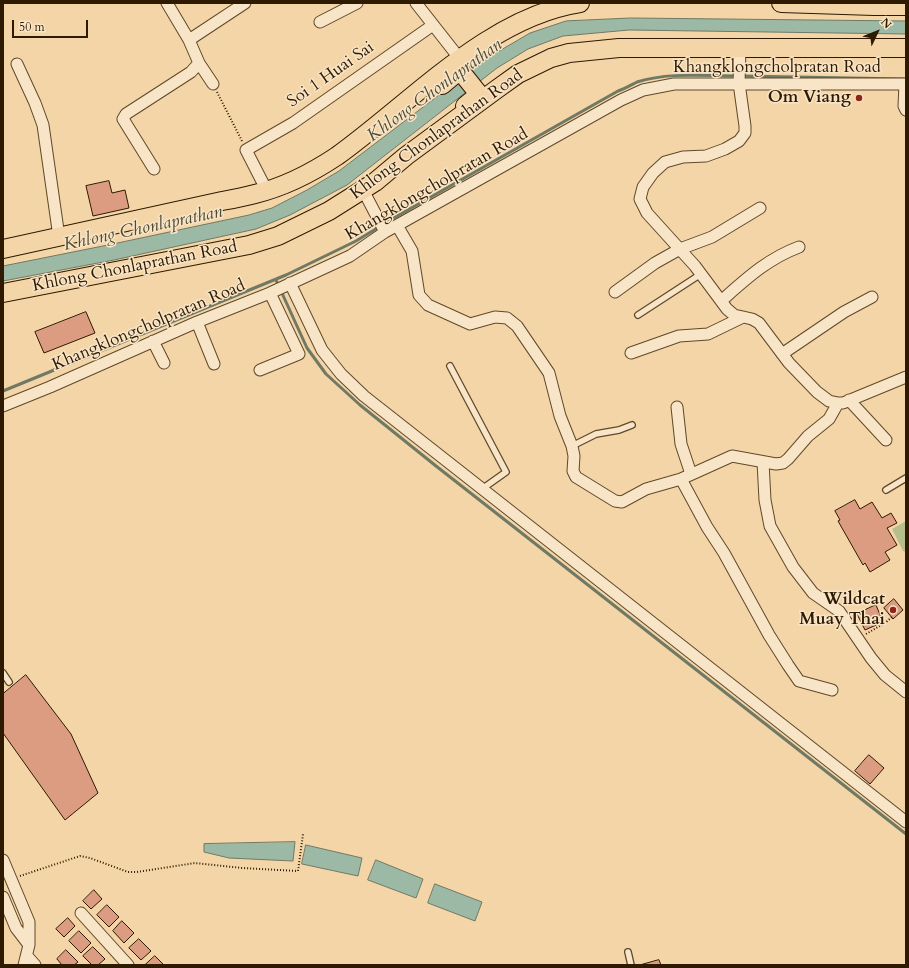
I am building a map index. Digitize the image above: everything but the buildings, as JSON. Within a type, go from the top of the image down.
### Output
[{"type":"main road","points":[[3,249],[255,194],[282,186],[336,156],[384,119],[464,67],[494,36],[531,17],[567,5],[580,3]]},
{"type":"main road","points":[[781,3],[906,6]]},
{"type":"main road","name":"Khlong Chonlaprathan Road","points":[[3,292],[249,245],[278,236],[329,211],[363,190],[406,156],[518,74],[551,58],[569,53],[619,48],[739,57],[906,48]]},
{"type":"main road","points":[[406,156],[476,97],[481,89],[531,59],[551,58]]},
{"type":"main road","points":[[464,67],[481,89]]},
{"type":"street","points":[[167,3],[189,40],[199,63],[213,84]]},
{"type":"street","points":[[189,40],[245,3]]},
{"type":"street","points":[[320,22],[356,3]]},
{"type":"street","points":[[416,3],[464,67]]},
{"type":"street","name":"Soi 1 Huai Sai","points":[[246,150],[293,122],[434,25]]},
{"type":"street","points":[[739,57],[738,81],[746,126],[745,133],[738,141],[725,149],[706,156],[683,157],[665,162],[653,173],[643,187],[640,199],[648,213],[680,249],[734,315],[752,319],[759,323],[789,363],[817,392],[829,401],[844,402],[886,440]]},
{"type":"street","points":[[154,169],[123,119],[126,114],[191,72],[199,63]]},
{"type":"street","points":[[17,64],[35,103],[43,125],[59,237]]},
{"type":"street","name":"Khangklongcholpratan Road","points":[[3,406],[50,387],[197,322],[273,291],[350,256],[384,230],[398,227],[621,100],[643,90],[674,84],[738,81],[906,84]]},
{"type":"street","points":[[906,84],[904,106],[906,110]]},
{"type":"street","points":[[246,150],[267,191]]},
{"type":"street","points":[[363,190],[384,230]]},
{"type":"street","points":[[615,292],[655,263],[680,249],[712,237],[760,208]]},
{"type":"street","points":[[398,227],[412,251],[419,295],[428,305],[470,324],[495,317],[507,318],[517,326],[548,373],[560,416],[572,446],[574,456],[573,471],[576,477],[615,501],[622,502],[646,489],[686,476],[732,456],[776,464],[782,463],[788,459],[808,436],[829,419],[844,402],[906,376]]},
{"type":"street","points":[[721,301],[753,272],[785,252],[799,247]]},
{"type":"street","points":[[290,283],[322,350],[341,374],[364,396],[906,822]]},
{"type":"street","points":[[260,370],[299,354],[273,291]]},
{"type":"street","points":[[782,354],[844,312],[872,297]]},
{"type":"street","points":[[631,353],[679,336],[708,334],[743,317]]},
{"type":"street","points":[[197,322],[214,364]]},
{"type":"street","points":[[153,341],[164,363]]},
{"type":"street","points":[[677,407],[686,476],[706,527],[724,553],[769,635],[799,681],[832,690]]},
{"type":"street","points":[[763,462],[765,500],[770,526],[793,567],[812,594],[839,612],[871,658],[885,675],[906,692]]},
{"type":"street","points":[[3,860],[29,922],[26,955]]},
{"type":"street","points":[[3,897],[26,955],[35,965]]},
{"type":"street","points":[[81,913],[128,965]]},
{"type":"lane","points":[[638,315],[700,274]]},
{"type":"lane","points":[[450,366],[506,472],[481,489]]},
{"type":"lane","points":[[572,446],[596,434],[619,430],[632,425]]},
{"type":"lane","points":[[886,490],[906,478]]},
{"type":"lane","points":[[3,673],[9,682]]},
{"type":"lane","points":[[628,952],[631,965]]},
{"type":"path","points":[[213,84],[246,150]]},
{"type":"path","points":[[858,639],[885,623],[892,617]]},
{"type":"path","points":[[11,879],[80,856],[90,858],[128,872],[195,863],[242,868],[298,871],[303,834]]},
{"type":"green space","points":[[906,521],[906,552],[903,551],[892,529]]},
{"type":"shaded area","points":[[631,18],[906,21],[906,34],[629,30],[563,36],[528,49],[497,68],[347,185],[290,215],[256,229],[114,260],[3,281],[3,266],[249,215],[272,208],[339,171],[489,57],[530,33],[566,21]]},
{"type":"shaded area","points":[[295,842],[293,861],[229,858],[204,852],[204,844]]},
{"type":"shaded area","points":[[306,845],[362,858],[358,876],[302,864]]},
{"type":"shaded area","points":[[376,860],[423,879],[416,898],[368,880]]},
{"type":"shaded area","points":[[435,884],[482,902],[475,921],[428,903]]},
{"type":"waterway","points":[[383,224],[618,91],[637,82],[674,76],[736,76]]},
{"type":"waterway","points":[[742,76],[904,79]]},
{"type":"waterway","points":[[3,391],[286,275],[356,241],[379,227]]},
{"type":"waterway","points":[[276,280],[307,348],[326,374],[360,405],[906,834]]},
{"type":"place","name":"Om Viang","points":[[859,98]]},
{"type":"place","name":"Wildcat Muay Thai","points":[[893,610]]},
{"type":"water label","name":"Khlong Chonlaprathan","points":[[435,91]]},
{"type":"water label","name":"Khlong Chonlaprathan","points":[[143,229]]}]
